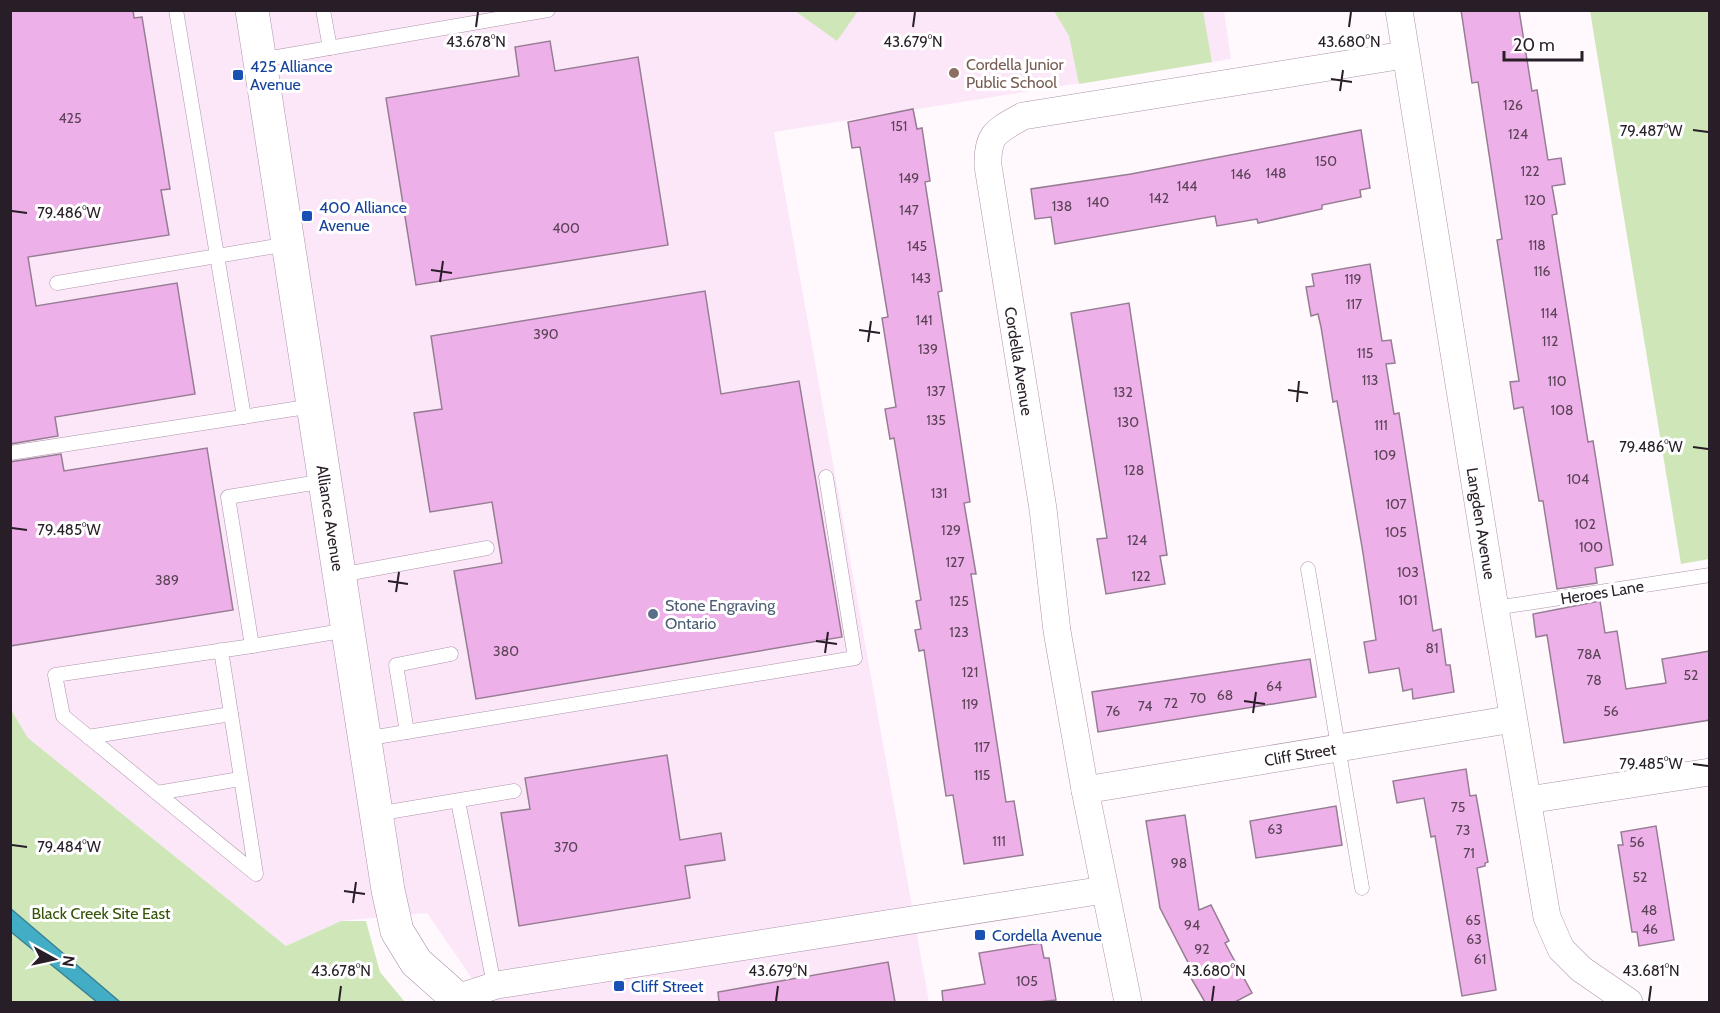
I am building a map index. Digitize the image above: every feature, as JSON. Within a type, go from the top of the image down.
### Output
[{"type":"street","name":"Alliance Avenue","points":[[252,10],[364,739],[397,931],[416,962],[458,1001]]},
{"type":"street","name":"Langden Avenue","points":[[1399,10],[1404,55],[1547,917],[1561,949],[1581,969],[1629,1002]]},
{"type":"street","name":"Cordella Avenue","points":[[1128,1002],[1104,890],[1057,631],[1043,509],[990,178],[987,146],[993,135],[1023,116],[1404,55]]},
{"type":"street","name":"Cliff Street","points":[[1085,790],[1513,719]]},
{"type":"street","points":[[1528,800],[1710,772]]},
{"type":"street","points":[[458,1001],[494,985],[1104,890]]},
{"type":"lane","points":[[176,10],[244,417]]},
{"type":"lane","points":[[323,10],[330,48]]},
{"type":"lane","points":[[260,60],[548,10]]},
{"type":"lane","points":[[57,283],[288,244]]},
{"type":"lane","points":[[10,453],[314,406]]},
{"type":"lane","points":[[364,739],[855,658],[826,477]]},
{"type":"lane","points":[[252,646],[228,497],[325,481]]},
{"type":"lane","points":[[340,575],[488,548]]},
{"type":"lane","points":[[1308,569],[1362,888]]},
{"type":"lane","name":"Heroes Lane","points":[[1495,609],[1710,575]]},
{"type":"lane","points":[[221,650],[256,874],[63,716],[55,675],[348,630]]},
{"type":"lane","points":[[407,732],[396,664],[451,654]]},
{"type":"lane","points":[[88,737],[231,714]]},
{"type":"lane","points":[[157,794],[240,779]]},
{"type":"lane","points":[[376,814],[514,791]]},
{"type":"lane","points":[[458,801],[494,985]]},
{"type":"shaded area","points":[[10,11],[1224,11],[1231,59],[774,132],[929,1002],[497,1002],[482,993],[427,913],[341,921],[286,946],[28,738],[10,708]]},
{"type":"green space","points":[[795,11],[858,11],[837,41]]},
{"type":"green space","points":[[1054,11],[1203,11],[1212,62],[1079,84],[1069,36]]},
{"type":"green space","points":[[1590,11],[1709,11],[1709,559],[1681,564]]},
{"type":"green space","name":"Black Creek Site East","points":[[10,708],[28,738],[286,946],[341,921],[366,921],[380,972],[405,1002],[11,1002]]},
{"type":"water","points":[[10,908],[120,1002],[97,1002],[11,932]]},
{"type":"building","points":[[10,10],[133,10],[134,18],[142,17],[170,189],[161,190],[169,235],[28,257],[36,306],[177,283],[195,394],[55,417],[58,436],[10,444]]},
{"type":"building","points":[[1461,10],[1519,10],[1532,91],[1537,90],[1548,160],[1561,158],[1565,184],[1552,186],[1557,214],[1552,215],[1588,442],[1593,441],[1613,565],[1595,568],[1597,583],[1557,589],[1543,501],[1539,501],[1523,407],[1514,409],[1510,382],[1519,381],[1497,240],[1502,239],[1478,82],[1472,83]]},
{"type":"building","points":[[550,41],[555,71],[638,57],[668,245],[416,285],[386,98],[519,76],[515,47]]},
{"type":"building","points":[[913,109],[917,129],[922,128],[930,181],[925,182],[942,291],[938,292],[970,502],[964,503],[976,574],[971,574],[1006,802],[1014,801],[1023,855],[964,864],[953,795],[946,796],[924,650],[919,651],[915,630],[921,629],[916,601],[921,600],[894,438],[890,439],[885,409],[896,407],[882,318],[888,317],[860,147],[852,148],[848,122]]},
{"type":"building","points":[[1361,130],[1370,188],[1360,190],[1361,197],[1322,205],[1322,209],[1258,223],[1257,219],[1217,226],[1215,216],[1055,244],[1051,217],[1035,219],[1031,189],[1131,174]]},
{"type":"building","points":[[1370,264],[1382,341],[1391,340],[1395,363],[1386,364],[1394,414],[1399,413],[1433,631],[1441,629],[1446,665],[1450,665],[1454,692],[1413,699],[1412,689],[1403,691],[1399,668],[1369,673],[1364,642],[1376,640],[1363,553],[1337,401],[1333,402],[1318,314],[1311,316],[1306,287],[1314,286],[1312,274]]},
{"type":"building","points":[[705,291],[721,394],[799,381],[842,637],[476,699],[454,571],[502,563],[492,502],[430,512],[414,413],[442,409],[431,336]]},
{"type":"building","points":[[1129,303],[1167,555],[1160,556],[1165,584],[1106,594],[1097,539],[1107,538],[1071,313]]},
{"type":"building","points":[[207,448],[233,610],[10,646],[10,462],[61,454],[64,471]]},
{"type":"building","points":[[1600,601],[1605,633],[1617,631],[1626,689],[1666,683],[1662,659],[1710,651],[1710,720],[1564,743],[1547,635],[1536,637],[1533,614]]},
{"type":"building","points":[[1310,659],[1316,697],[1098,732],[1092,692]]},
{"type":"building","points":[[667,755],[680,840],[721,833],[725,860],[685,866],[690,898],[519,926],[501,813],[530,809],[525,778]]},
{"type":"building","points":[[1466,769],[1470,796],[1476,795],[1488,862],[1485,866],[1477,868],[1496,990],[1462,996],[1435,836],[1431,837],[1424,798],[1397,803],[1393,781]]},
{"type":"building","points":[[1336,806],[1342,845],[1256,858],[1250,821]]},
{"type":"building","points":[[1185,815],[1199,910],[1211,905],[1229,941],[1225,943],[1252,993],[1235,1002],[1205,1002],[1191,978],[1195,976],[1160,908],[1146,821]]},
{"type":"building","points":[[1656,826],[1674,940],[1639,946],[1637,932],[1632,932],[1618,845],[1623,845],[1621,832]]},
{"type":"building","points":[[1041,943],[1044,958],[1049,958],[1056,1000],[943,1002],[942,991],[985,984],[979,953]]},
{"type":"building","points":[[888,962],[895,1002],[719,1002],[718,992]]},
{"type":"place","name":"Cordella Junior Public School","points":[[954,73]]},
{"type":"place","name":"425 Alliance Avenue","points":[[238,75]]},
{"type":"place","name":"400 Alliance Avenue","points":[[307,216]]},
{"type":"place","name":"Stone Engraving Ontario","points":[[653,614]]},
{"type":"place","name":"Cordella Avenue","points":[[980,935]]},
{"type":"place","name":"Cliff Street","points":[[619,986]]}]
